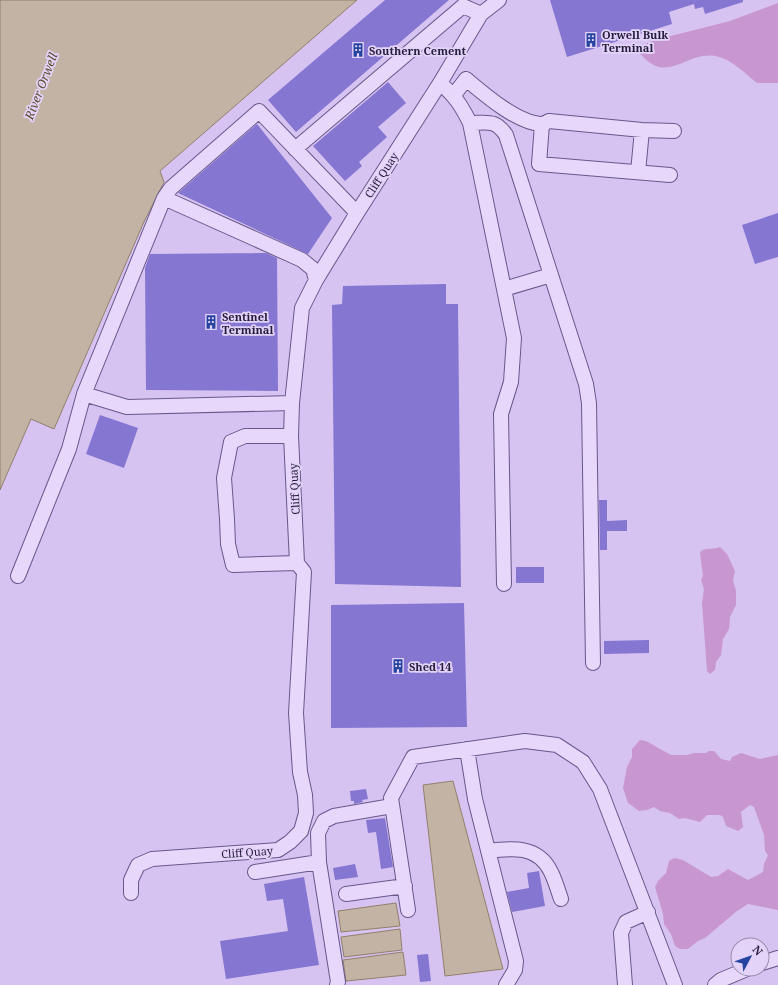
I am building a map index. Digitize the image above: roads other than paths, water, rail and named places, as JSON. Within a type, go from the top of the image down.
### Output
[{"type":"lane","name":"Cliff Quay","points":[[131,893],[131,880],[138,865],[152,859],[278,850],[290,842],[301,831],[306,813],[305,795],[300,772],[296,714],[304,572],[297,563],[291,436],[292,403],[302,308],[316,280],[440,83],[481,14],[499,0]]},
{"type":"lane","points":[[295,149],[463,6],[481,14]]},
{"type":"lane","points":[[454,95],[466,79],[489,98],[523,120],[542,124],[549,121],[674,132]]},
{"type":"lane","points":[[440,83],[454,95],[470,123],[514,338],[511,382],[501,414],[504,584]]},
{"type":"lane","points":[[18,576],[69,448],[84,394],[164,198],[171,188],[259,111],[357,213]]},
{"type":"lane","points":[[470,123],[494,123],[501,127],[506,135],[586,384],[589,403],[593,663]]},
{"type":"lane","points":[[542,124],[539,164],[670,175]]},
{"type":"lane","points":[[638,172],[642,130]]},
{"type":"lane","points":[[164,198],[302,260],[313,269],[316,280]]},
{"type":"lane","points":[[504,289],[551,275]]},
{"type":"lane","points":[[84,394],[127,407],[292,403]]},
{"type":"lane","points":[[291,436],[245,436],[231,442],[224,478],[228,519],[228,544],[233,565],[297,563]]},
{"type":"lane","points":[[408,910],[391,798],[413,757],[526,741],[557,745],[583,762],[600,789],[675,985]]},
{"type":"lane","points":[[467,749],[475,799],[516,961],[515,970],[506,985]]},
{"type":"lane","points":[[337,985],[338,982],[319,862],[318,833],[324,821],[334,816],[392,806]]},
{"type":"lane","points":[[488,851],[508,848],[527,850],[540,857],[551,871],[561,899]]},
{"type":"lane","points":[[255,872],[319,862]]},
{"type":"lane","points":[[346,894],[405,886]]},
{"type":"lane","points":[[625,985],[621,932],[626,922],[648,912]]},
{"type":"lane","points":[[715,985],[721,980],[730,976]]},
{"type":"water","name":"River Orwell","points":[[0,0],[357,0],[160,171],[164,182],[143,224],[54,429],[31,419],[0,490]]},
{"type":"water","points":[[453,781],[503,969],[445,976],[423,785]]},
{"type":"water","points":[[396,903],[400,926],[341,932],[338,911]]},
{"type":"water","points":[[400,929],[402,950],[344,957],[341,937]]},
{"type":"water","points":[[403,952],[406,975],[346,981],[343,960]]},
{"type":"place","name":"Orwell Bulk Terminal","points":[[591,40]]},
{"type":"place","name":"Southern Cement","points":[[358,50]]},
{"type":"place","name":"Sentinel Terminal","points":[[211,322]]},
{"type":"place","name":"Shed 14","points":[[398,666]]}]
